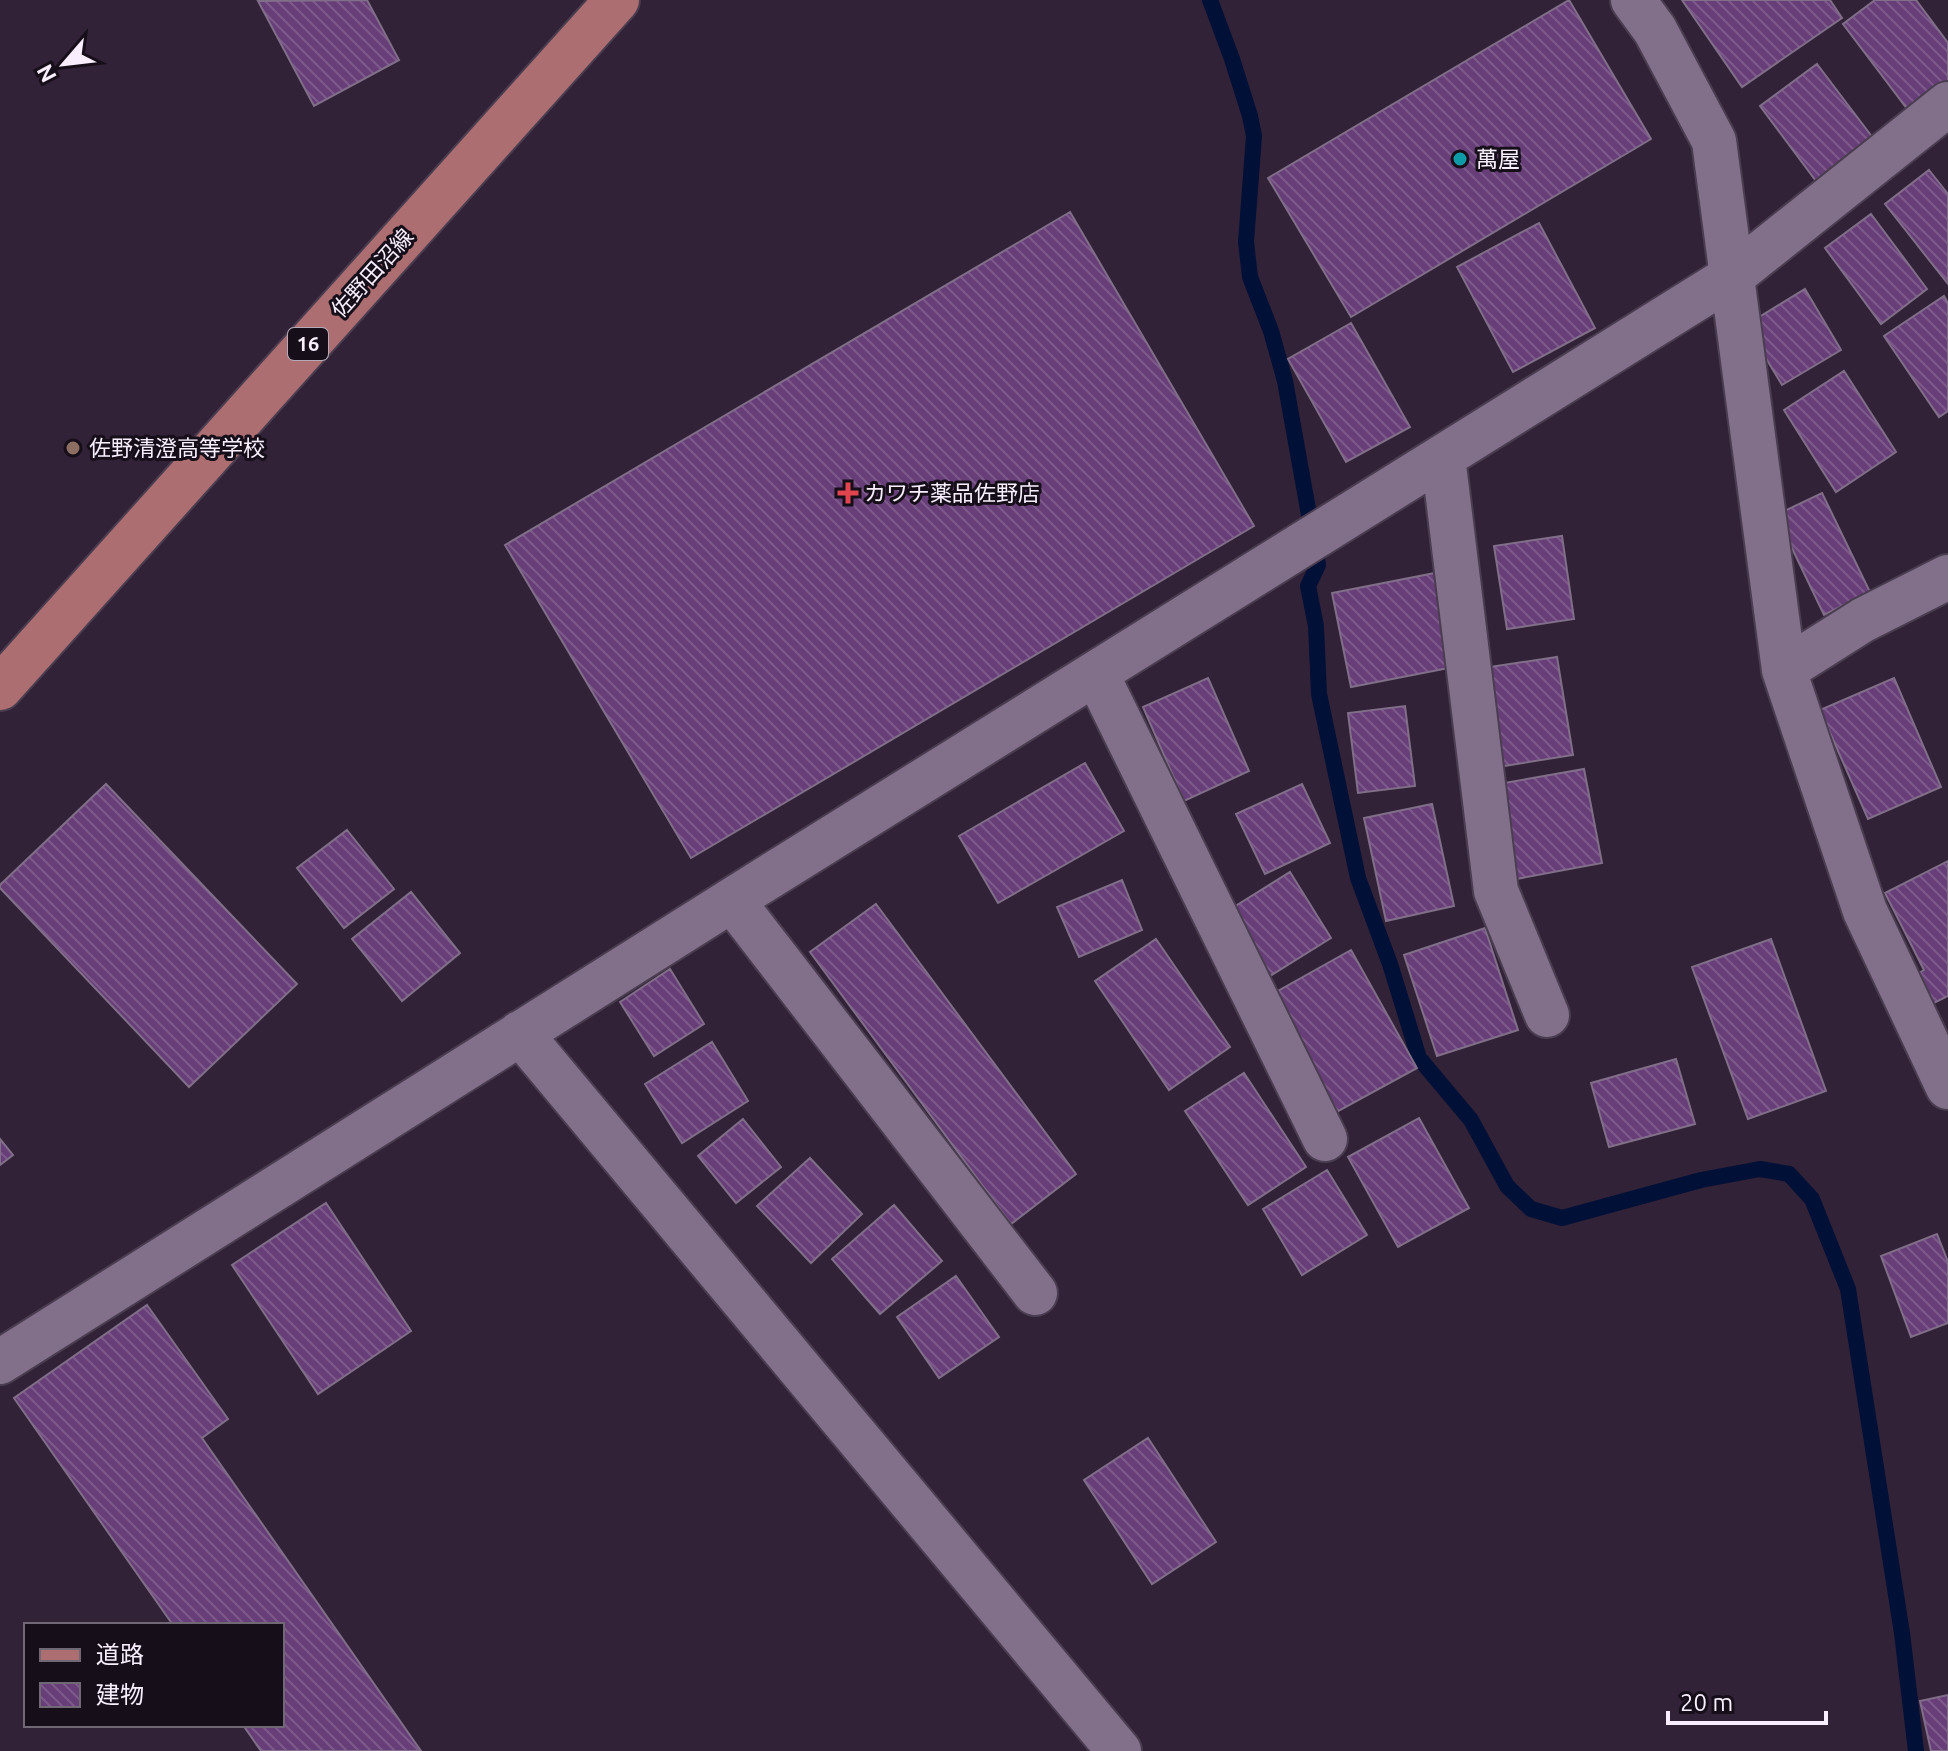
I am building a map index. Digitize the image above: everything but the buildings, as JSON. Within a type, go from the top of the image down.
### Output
[{"type":"main road","name":"佐野田沼線","points":[[0,688],[617,0]]},
{"type":"street","points":[[1633,0],[1655,30],[1714,141],[1784,670],[1865,911],[1948,1087]]},
{"type":"street","points":[[0,1362],[732,900],[1731,277],[1948,104]]},
{"type":"street","points":[[1443,457],[1496,891],[1547,1015]]},
{"type":"street","points":[[1784,670],[1863,620],[1948,577]]},
{"type":"street","points":[[1096,673],[1325,1139]]},
{"type":"street","points":[[732,900],[1035,1293]]},
{"type":"street","points":[[520,1033],[1119,1751]]},
{"type":"waterway","points":[[1210,0],[1232,59],[1254,136],[1246,242],[1250,277],[1271,331],[1285,381],[1318,565],[1308,586],[1316,626],[1319,694],[1358,878],[1390,964],[1419,1058],[1471,1120],[1507,1186],[1531,1209],[1562,1218],[1701,1180],[1760,1169],[1789,1174],[1812,1199],[1848,1289],[1902,1633],[1916,1751]]},
{"type":"place","name":"萬屋","points":[[1460,159]]},
{"type":"place","name":"佐野清澄高等学校","points":[[73,448]]},
{"type":"place","name":"カワチ薬品佐野店","points":[[848,493]]}]
